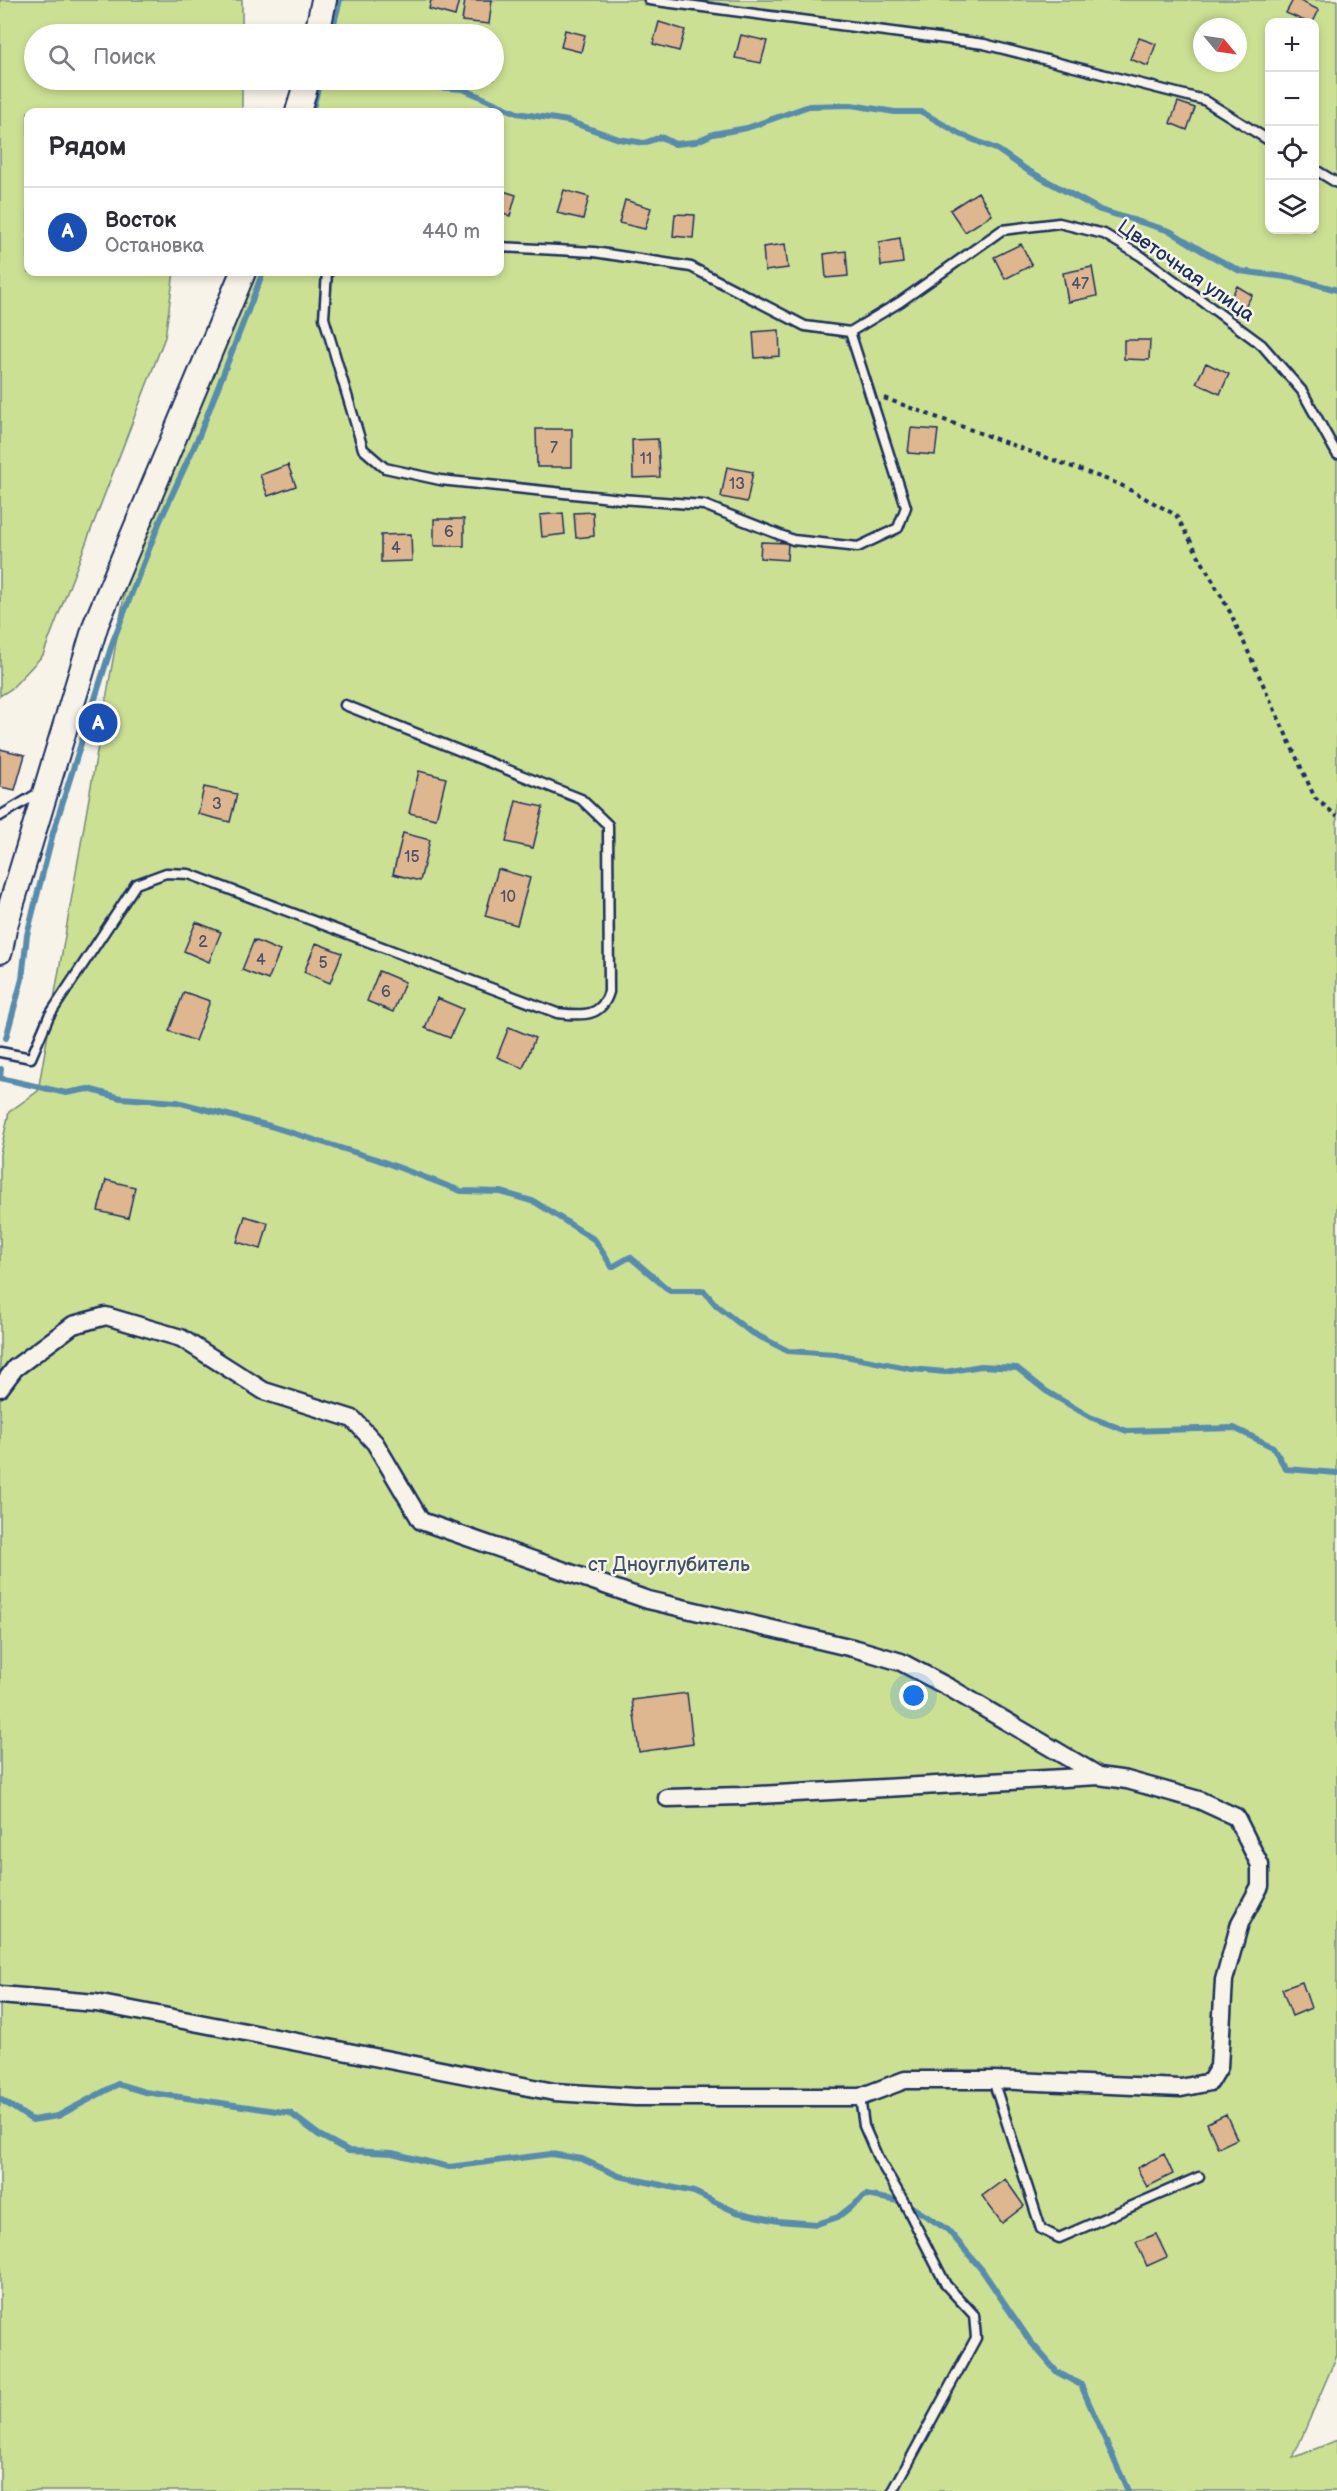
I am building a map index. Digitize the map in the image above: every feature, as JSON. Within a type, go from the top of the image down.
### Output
[{"type":"street","points":[[318,24],[324,0]]},
{"type":"street","points":[[299,108],[304,90]]},
{"type":"street","points":[[0,951],[4,929],[96,624],[241,276]]},
{"type":"street","points":[[0,1388],[15,1368],[73,1325],[106,1316],[181,1338],[264,1391],[353,1419],[375,1443],[421,1521],[648,1600],[856,1649],[901,1662],[950,1688],[1099,1776]]},
{"type":"street","points":[[0,1995],[96,2003],[554,2092],[636,2097],[860,2097],[905,2080],[993,2080],[1181,2088],[1210,2082],[1219,2067],[1224,1980],[1240,1923],[1260,1886],[1260,1865],[1236,1817],[1199,1800],[1127,1780],[1099,1776],[667,1798]]},
{"type":"lane","points":[[648,0],[984,44],[1204,100],[1265,138]]},
{"type":"lane","points":[[1319,172],[1337,183]]},
{"type":"lane","name":"Цветочная улица","points":[[850,332],[900,302],[1002,230],[1059,223],[1104,234],[1142,256],[1262,345],[1302,392],[1337,454]]},
{"type":"lane","points":[[327,276],[324,318],[363,450],[385,468],[440,480],[621,500],[704,505],[793,540],[858,548],[898,528],[906,507],[850,332],[805,326],[691,267],[594,252],[504,247]]},
{"type":"lane","points":[[0,1052],[31,1058],[49,1016],[136,884],[166,873],[189,874],[557,1013],[584,1015],[606,1005],[609,992],[608,825],[581,799],[345,705]]},
{"type":"lane","points":[[0,816],[46,789]]},
{"type":"lane","points":[[993,2080],[1041,2229],[1059,2238],[1199,2177]]},
{"type":"lane","points":[[860,2097],[864,2126],[878,2158],[904,2202],[946,2285],[974,2314],[976,2338],[893,2491]]},
{"type":"path","points":[[870,393],[1119,484],[1176,515],[1230,612],[1315,798],[1337,816]]},
{"type":"green space","points":[[0,0],[242,0],[242,24],[24,24],[24,90],[242,90],[242,108],[24,108],[24,276],[173,276],[165,337],[43,655],[11,689],[0,696]]},
{"type":"green space","name":"ст Дноуглубитель","points":[[324,0],[1337,0],[1337,2355],[1293,2458],[1337,2440],[1337,2491],[0,2491],[0,1154],[9,1112],[38,1091],[127,579],[248,276],[504,276],[504,108],[300,108],[304,90],[504,90],[504,24],[319,24]]},
{"type":"building","points":[[431,0],[459,0],[455,16],[429,9]]},
{"type":"building","points":[[465,0],[492,0],[489,24],[462,21]]},
{"type":"building","points":[[1293,0],[1319,10],[1315,18],[1298,18],[1286,13]]},
{"type":"building","points":[[659,22],[685,30],[679,51],[653,44]]},
{"type":"building","points":[[565,30],[585,35],[581,52],[561,47]]},
{"type":"building","points":[[741,35],[767,41],[761,63],[735,58]]},
{"type":"building","points":[[1139,38],[1156,44],[1148,66],[1130,59]]},
{"type":"building","points":[[1178,102],[1195,108],[1187,130],[1170,123]]},
{"type":"building","points":[[564,190],[589,197],[583,219],[557,213]]},
{"type":"building","points":[[504,191],[516,195],[510,216],[504,214]]},
{"type":"building","points":[[978,192],[992,215],[965,232],[950,210]]},
{"type":"building","points":[[625,200],[651,208],[645,229],[619,223]]},
{"type":"building","points":[[675,214],[695,215],[693,238],[673,236]]},
{"type":"building","points":[[900,238],[903,263],[881,266],[879,242]]},
{"type":"building","points":[[785,244],[788,268],[765,271],[763,247]]},
{"type":"building","points":[[1021,244],[1032,265],[1005,279],[994,257]]},
{"type":"building","points":[[846,251],[848,276],[826,278],[824,254]]},
{"type":"building","points":[[1092,267],[1097,296],[1068,302],[1063,273]]},
{"type":"building","points":[[1237,286],[1252,295],[1244,309],[1229,301]]},
{"type":"building","points":[[779,330],[780,356],[755,358],[753,332]]},
{"type":"building","points":[[1124,340],[1150,340],[1149,360],[1124,359]]},
{"type":"building","points":[[1206,363],[1229,374],[1220,394],[1196,383]]},
{"type":"building","points":[[911,428],[938,430],[935,455],[908,453]]},
{"type":"building","points":[[536,429],[572,429],[572,467],[537,467]]},
{"type":"building","points":[[658,439],[660,477],[633,478],[632,440]]},
{"type":"building","points":[[288,465],[296,486],[268,496],[260,475]]},
{"type":"building","points":[[727,467],[753,472],[747,502],[721,497]]},
{"type":"building","points":[[593,512],[594,536],[576,538],[574,513]]},
{"type":"building","points":[[563,513],[565,534],[542,537],[540,515]]},
{"type":"building","points":[[434,519],[464,519],[464,546],[434,546]]},
{"type":"building","points":[[411,534],[412,561],[381,562],[381,535]]},
{"type":"building","points":[[761,542],[788,543],[787,560],[760,558]]},
{"type":"building","points":[[0,749],[25,755],[15,790],[0,787]]},
{"type":"building","points":[[419,771],[446,778],[436,819],[409,813]]},
{"type":"building","points":[[204,787],[237,794],[230,822],[198,814]]},
{"type":"building","points":[[516,801],[543,807],[533,848],[506,842]]},
{"type":"building","points":[[403,833],[430,840],[420,881],[393,874]]},
{"type":"building","points":[[498,869],[530,878],[517,925],[485,916]]},
{"type":"building","points":[[196,922],[221,932],[209,962],[184,951]]},
{"type":"building","points":[[254,940],[280,951],[268,980],[242,970]]},
{"type":"building","points":[[316,943],[342,953],[330,983],[304,972]]},
{"type":"building","points":[[379,971],[405,982],[393,1012],[367,1001]]},
{"type":"building","points":[[184,992],[210,1001],[195,1041],[169,1031]]},
{"type":"building","points":[[437,998],[463,1009],[450,1038],[425,1028]]},
{"type":"building","points":[[509,1027],[535,1038],[523,1068],[497,1057]]},
{"type":"building","points":[[106,1180],[135,1187],[128,1218],[98,1211]]},
{"type":"building","points":[[245,1216],[268,1223],[261,1249],[237,1242]]},
{"type":"building","points":[[687,1693],[693,1744],[639,1752],[632,1700]]},
{"type":"building","points":[[1302,1982],[1311,2008],[1292,2016],[1282,1989]]},
{"type":"building","points":[[1226,2114],[1237,2139],[1218,2148],[1207,2123]]},
{"type":"building","points":[[1164,2154],[1173,2174],[1147,2187],[1137,2168]]},
{"type":"building","points":[[1005,2179],[1024,2206],[1002,2223],[982,2196]]},
{"type":"building","points":[[1156,2234],[1167,2257],[1147,2266],[1136,2242]]},
{"type":"waterway","points":[[334,24],[340,0]]},
{"type":"waterway","points":[[313,108],[318,90]]},
{"type":"waterway","points":[[465,90],[517,113],[568,121],[619,139],[644,143],[661,137],[675,144],[695,142],[713,134],[747,128],[809,106],[851,105],[895,112],[922,112],[960,134],[998,150],[1027,170],[1100,210],[1170,231],[1240,271],[1293,278],[1337,290]]},
{"type":"waterway","points":[[6,1038],[22,979],[27,935],[53,833],[113,641],[160,521],[199,436],[261,276]]},
{"type":"waterway","points":[[0,1076],[1,1069]]},
{"type":"waterway","points":[[0,1078],[66,1093],[88,1089],[121,1098],[177,1102],[270,1126],[376,1159],[461,1191],[501,1192],[535,1202],[595,1240],[612,1267],[630,1257],[670,1291],[704,1291],[717,1306],[749,1331],[788,1351],[835,1354],[912,1369],[945,1372],[981,1366],[1017,1368],[1046,1391],[1090,1417],[1127,1431],[1234,1428],[1273,1447],[1286,1469],[1337,1473]]},
{"type":"waterway","points":[[0,2099],[32,2120],[58,2116],[118,2084],[145,2092],[290,2113],[319,2135],[349,2151],[392,2153],[449,2167],[551,2154],[582,2159],[619,2176],[694,2192],[736,2212],[778,2221],[817,2224],[838,2217],[866,2195],[904,2202],[948,2230],[982,2270],[1030,2341],[1057,2372],[1081,2385],[1128,2491]]},
{"type":"place","name":"Восток","points":[[98,723]]}]
